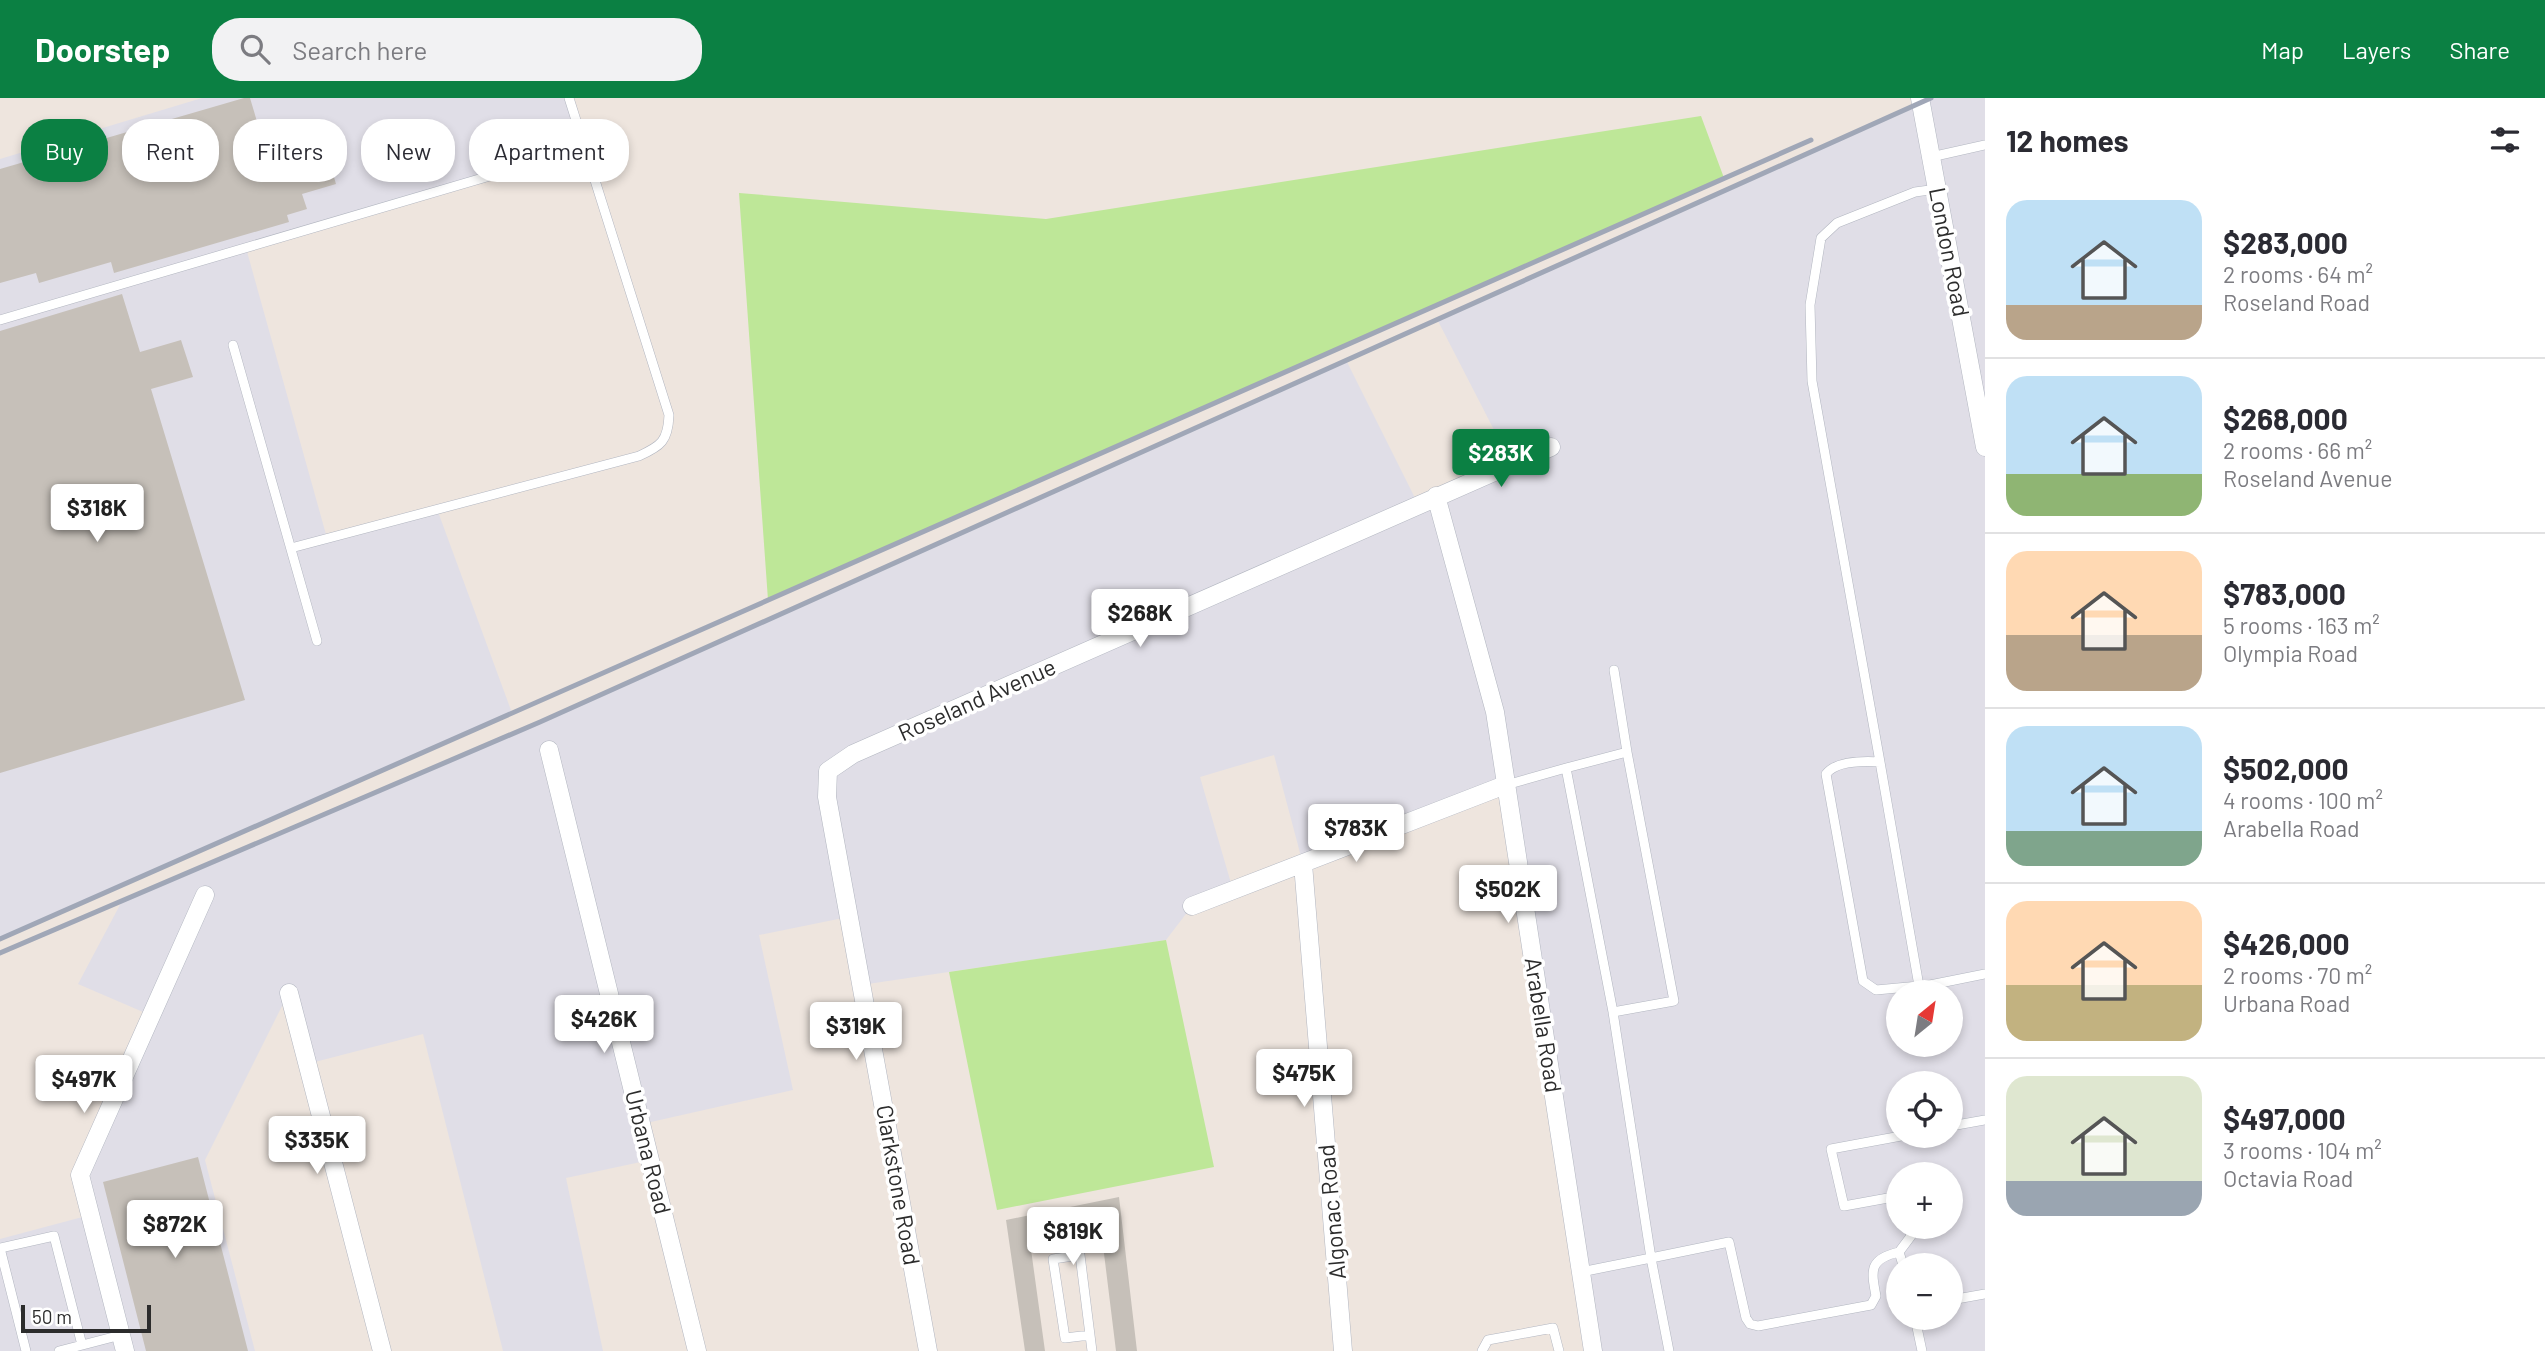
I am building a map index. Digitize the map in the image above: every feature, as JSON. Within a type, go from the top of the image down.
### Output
[{"type":"street","name":"London Road","points":[[1920,98],[1985,447]]},
{"type":"street","name":"Roseland Avenue","points":[[828,771],[853,754],[1551,447]]},
{"type":"street","name":"Arabella Road","points":[[1436,496],[1495,712],[1593,1351]]},
{"type":"street","name":"Urbana Road","points":[[549,750],[697,1351]]},
{"type":"street","name":"Clarkstone Road","points":[[828,771],[827,797],[928,1351]]},
{"type":"street","points":[[1192,906],[1505,785]]},
{"type":"street","name":"Algonac Road","points":[[1303,864],[1343,1351]]},
{"type":"street","points":[[123,1343],[80,1175],[205,895]]},
{"type":"street","points":[[289,993],[382,1351]]},
{"type":"lane","points":[[569,98],[576,119]]},
{"type":"lane","points":[[1931,157],[1985,145]]},
{"type":"lane","points":[[0,320],[469,182]]},
{"type":"lane","points":[[291,548],[639,456],[659,446],[668,431],[669,415],[596,182]]},
{"type":"lane","points":[[1918,980],[1812,381],[1810,304],[1821,238],[1837,223],[1915,192],[1937,189]]},
{"type":"lane","points":[[233,345],[317,641]]},
{"type":"lane","points":[[1613,1012],[1674,1001],[1614,670]]},
{"type":"lane","points":[[1505,785],[1627,752]]},
{"type":"lane","points":[[1880,762],[1837,766],[1826,774],[1863,981],[1876,990],[1886,989]]},
{"type":"lane","points":[[1566,768],[1613,1012],[1651,1258],[1669,1351]]},
{"type":"lane","points":[[1952,980],[1985,974]]},
{"type":"lane","points":[[1963,1124],[1985,1120]]},
{"type":"lane","points":[[1886,1139],[1831,1149],[1844,1206],[1886,1198]]},
{"type":"lane","points":[[26,1351],[0,1248],[54,1236],[82,1345]]},
{"type":"lane","points":[[1581,1272],[1729,1242],[1746,1318],[1750,1324],[1758,1326],[1871,1305],[1876,1296],[1871,1273],[1875,1263],[1885,1255],[1899,1252],[1908,1239]]},
{"type":"lane","points":[[1090,1335],[1065,1338],[1052,1259],[1080,1255],[1090,1335],[1092,1351]]},
{"type":"lane","points":[[1963,1298],[1985,1294]]},
{"type":"lane","points":[[1482,1351],[1488,1339],[1553,1328],[1559,1351]]},
{"type":"lane","points":[[1918,1330],[1922,1351]]},
{"type":"lane","points":[[62,1351],[82,1345],[123,1343]]},
{"type":"shaded area","points":[[202,98],[569,98],[576,119],[469,119],[470,182],[246,248],[327,538],[437,509],[512,713],[0,939],[0,159],[21,153],[21,182],[108,182],[108,126],[122,122],[122,182],[219,182],[219,119],[132,119]]},
{"type":"shaded area","points":[[1931,98],[1985,98],[1985,1351],[1593,1351],[1505,785],[1303,864],[1274,755],[1200,777],[1233,890],[1192,906],[1166,940],[861,985],[848,917],[759,935],[793,1090],[642,1124],[650,1160],[566,1178],[603,1351],[503,1351],[423,1034],[307,1064],[288,994],[205,1160],[255,1351],[0,1351],[0,1239],[90,1215],[80,1175],[150,1015],[78,984],[122,901],[540,722],[1346,360],[1418,504],[1511,463],[1437,319]]},
{"type":"green space","points":[[1701,116],[1724,178],[768,600],[739,193],[1046,219]]},
{"type":"green space","points":[[1166,940],[1214,1167],[997,1210],[949,972]]},
{"type":"building","points":[[250,98],[256,119],[233,119],[233,182],[336,184],[302,194],[307,209],[287,215],[289,222],[114,273],[111,262],[39,283],[36,273],[0,283],[0,169],[21,163],[21,182],[108,182],[108,138],[122,134],[122,182],[219,182],[219,119],[172,119]]},
{"type":"building","points":[[122,294],[140,352],[181,340],[193,377],[151,389],[245,700],[0,773],[0,331]]},
{"type":"building","points":[[198,1157],[248,1351],[146,1351],[103,1182]]},
{"type":"building","points":[[1119,1197],[1137,1351],[1116,1351],[1100,1221],[1029,1235],[1045,1351],[1025,1351],[1006,1220]]},
{"type":"railway","points":[[0,953],[540,722],[1931,98]]},
{"type":"railway","points":[[0,939],[1811,140]]}]
